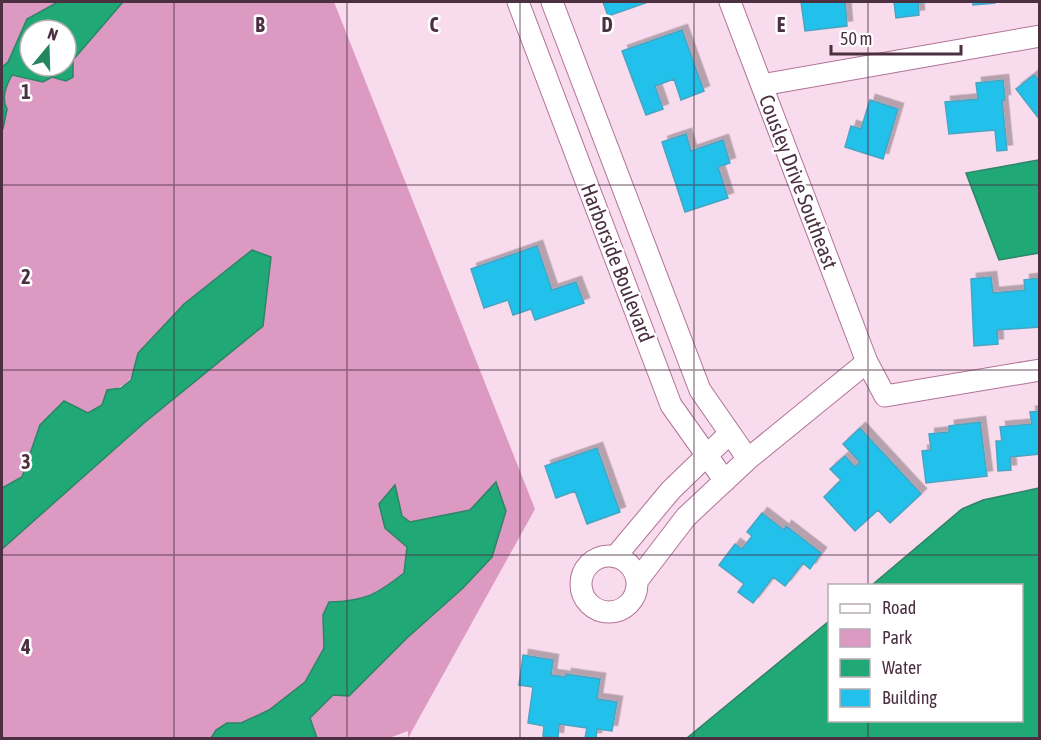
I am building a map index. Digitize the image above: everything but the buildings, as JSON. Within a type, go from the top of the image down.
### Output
[{"type":"street","name":"Harborside Boulevard","points":[[518,2],[671,405],[725,481]]},
{"type":"street","name":"Harborside Boulevard","points":[[552,2],[700,390],[748,459]]},
{"type":"street","name":"Cousley Drive Southeast","points":[[730,2],[867,362],[885,396],[1040,370]]},
{"type":"street","points":[[762,86],[1040,36]]},
{"type":"street","points":[[541,63],[571,50]]},
{"type":"street","points":[[637,581],[686,517],[748,459],[867,362]]},
{"type":"street","points":[[615,557],[671,489],[730,433]]},
{"type":"street","points":[[615,557],[632,568],[637,581],[636,593],[632,600],[618,611],[601,611],[587,601],[581,585],[586,568],[600,558],[615,557]]},
{"type":"green space","points":[[2,2],[58,2],[29,18],[18,18],[18,39],[8,62],[2,67]]},
{"type":"green space","points":[[123,2],[334,2],[535,509],[408,738],[408,731],[389,738],[317,738],[310,718],[333,695],[407,638],[463,588],[495,483],[470,510],[410,522],[402,516],[394,486],[385,528],[407,547],[404,573],[369,595],[352,600],[329,602],[323,615],[324,648],[305,682],[269,710],[241,723],[227,723],[216,730],[211,738],[2,738],[2,549],[144,423],[263,326],[138,353],[130,379],[122,386],[107,390],[102,405],[88,414],[40,425],[22,478],[2,488],[2,128],[7,109],[4,101],[5,92],[12,75],[43,82],[50,78],[66,81],[78,78],[78,54]]},
{"type":"water","points":[[58,2],[123,2],[78,54],[78,18],[29,18]]},
{"type":"water","points":[[18,39],[18,76],[12,75],[5,92],[4,101],[7,109],[3,129],[2,67],[8,62]]},
{"type":"water","points":[[25,78],[50,78],[43,82]]},
{"type":"water","points":[[56,78],[71,78],[66,81]]},
{"type":"water","points":[[1039,160],[1039,253],[999,260],[966,173]]},
{"type":"water","points":[[252,250],[271,257],[263,326],[144,423],[2,549],[2,488],[22,477],[40,425],[64,401],[88,413],[102,405],[107,390],[121,388],[131,380],[138,353],[184,304]]},
{"type":"water","points":[[496,482],[506,511],[492,557],[463,588],[407,638],[349,696],[333,695],[310,718],[317,738],[211,738],[216,730],[227,723],[241,723],[269,710],[305,682],[324,648],[323,615],[329,602],[352,600],[370,595],[386,587],[404,573],[407,547],[385,528],[379,504],[395,485],[402,516],[410,522],[470,510]]},
{"type":"water","points":[[1039,488],[1039,738],[687,738],[828,622],[828,722],[1023,722],[1023,584],[873,584],[962,509],[983,500]]}]
